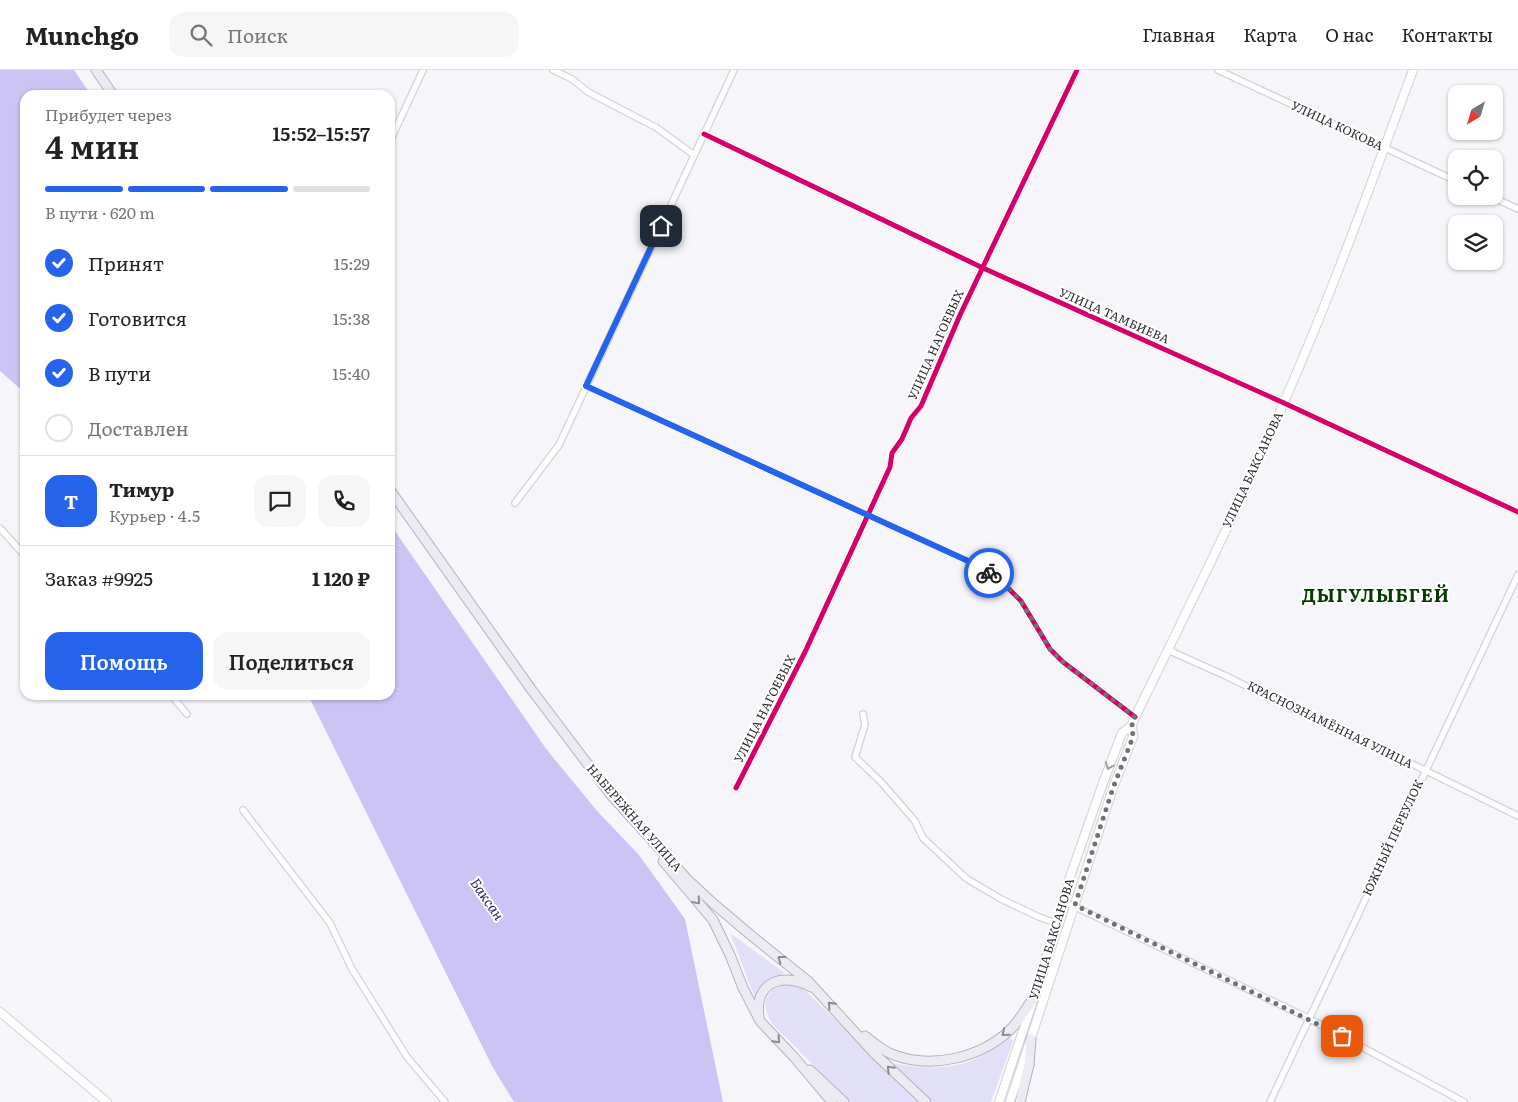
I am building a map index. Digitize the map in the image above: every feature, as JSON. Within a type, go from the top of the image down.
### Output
[{"type":"main road","points":[[96,70],[110,90]]},
{"type":"main road","name":"УЛИЦА БАКСАНОВА","points":[[999,1102],[1102,783],[1122,733],[1134,721],[1250,480],[1284,403],[1306,352],[1413,70]]},
{"type":"main road","name":"НАБЕРЕЖНАЯ УЛИЦА","points":[[395,497],[525,681],[611,795],[687,879],[753,937],[797,970],[874,1053],[926,1102]]},
{"type":"main road","name":"УЛИЦА БАКСАНОВА","points":[[1010,1102],[1113,788],[1133,737],[1134,721]]},
{"type":"main road","points":[[611,795],[713,920],[760,1021],[832,1102]]},
{"type":"main road","points":[[760,1021],[759,1003],[766,988],[772,983],[788,979],[807,984],[818,991]]},
{"type":"main road","points":[[845,1020],[883,1050],[893,1055],[922,1061],[946,1060],[971,1054],[1003,1035],[1016,1023],[1034,995]]},
{"type":"main road","points":[[0,1012],[107,1102]]},
{"type":"main road","points":[[1020,1102],[1029,1064],[1031,1039]]},
{"type":"main road","points":[[794,1057],[821,1079],[844,1102]]},
{"type":"street","points":[[395,130],[423,70]]},
{"type":"street","points":[[553,70],[572,79],[588,92],[657,128],[694,155]]},
{"type":"street","points":[[515,503],[558,445],[734,70]]},
{"type":"street","name":"УЛИЦА НАГОЕВЫХ","points":[[736,788],[805,652],[890,467],[892,453],[902,439],[911,418],[921,406],[936,367],[1077,70]]},
{"type":"street","name":"УЛИЦА КОКОВА","points":[[1218,70],[1448,177]]},
{"type":"street","name":"УЛИЦА ТАМБИЕВА","points":[[704,134],[983,268],[1284,403],[1518,512]]},
{"type":"street","points":[[1503,202],[1518,209]]},
{"type":"street","points":[[586,386],[979,566],[1000,580],[1021,601],[1050,649],[1134,721]]},
{"type":"street","points":[[0,528],[20,550]]},
{"type":"street","name":"ЮЖНЫЙ ПЕРЕУЛОК","points":[[1270,1102],[1424,771],[1518,575]]},
{"type":"street","name":"КРАСНОЗНАМЁННАЯ УЛИЦА","points":[[1168,650],[1307,716],[1347,732],[1518,816]]},
{"type":"street","points":[[175,700],[187,714]]},
{"type":"street","points":[[863,714],[865,724],[855,757],[881,782],[915,821],[922,838],[967,879],[1000,899],[1038,917],[1056,923]]},
{"type":"street","points":[[243,810],[330,923],[352,969],[407,1057],[446,1102]]},
{"type":"street","points":[[1063,901],[1075,905],[1308,1018],[1464,1102]]},
{"type":"shaded area","points":[[730,933],[785,973],[770,979],[755,998]]},
{"type":"shaded area","points":[[788,984],[799,986],[808,993],[920,1102],[851,1102],[774,1026],[770,1019],[765,1006],[768,994],[779,986]]},
{"type":"shaded area","points":[[1008,1037],[1013,1041],[991,1102],[933,1102],[891,1063],[922,1067],[944,1067],[965,1063],[979,1057]]},
{"type":"water","points":[[0,70],[74,70],[88,90],[20,90],[20,389],[0,371]]},
{"type":"water","name":"Баксан","points":[[395,531],[547,750],[598,812],[639,855],[685,919],[723,1102],[514,1102],[492,1066],[310,700],[395,700]]},
{"type":"cycle path","points":[[736,788],[805,652],[890,467],[892,453],[902,439],[911,418],[921,406],[960,315],[1077,70]]},
{"type":"cycle path","points":[[704,134],[983,268],[1284,403],[1518,512]]},
{"type":"cycle path","points":[[586,386],[979,566],[1000,580],[1021,601],[1050,649],[1063,662],[1135,717]]},
{"type":"way so far","points":[[989,573],[1000,580],[1021,601],[1050,649],[1063,662],[1135,717],[1132,725],[1133,737],[1113,788],[1075,905],[1342,1036]]},
{"type":"district","name":"ДЫГУЛЫБГЕЙ","points":[[1376,596]]},
{"type":"route","points":[[661,226],[586,386],[979,566],[989,573]]}]
